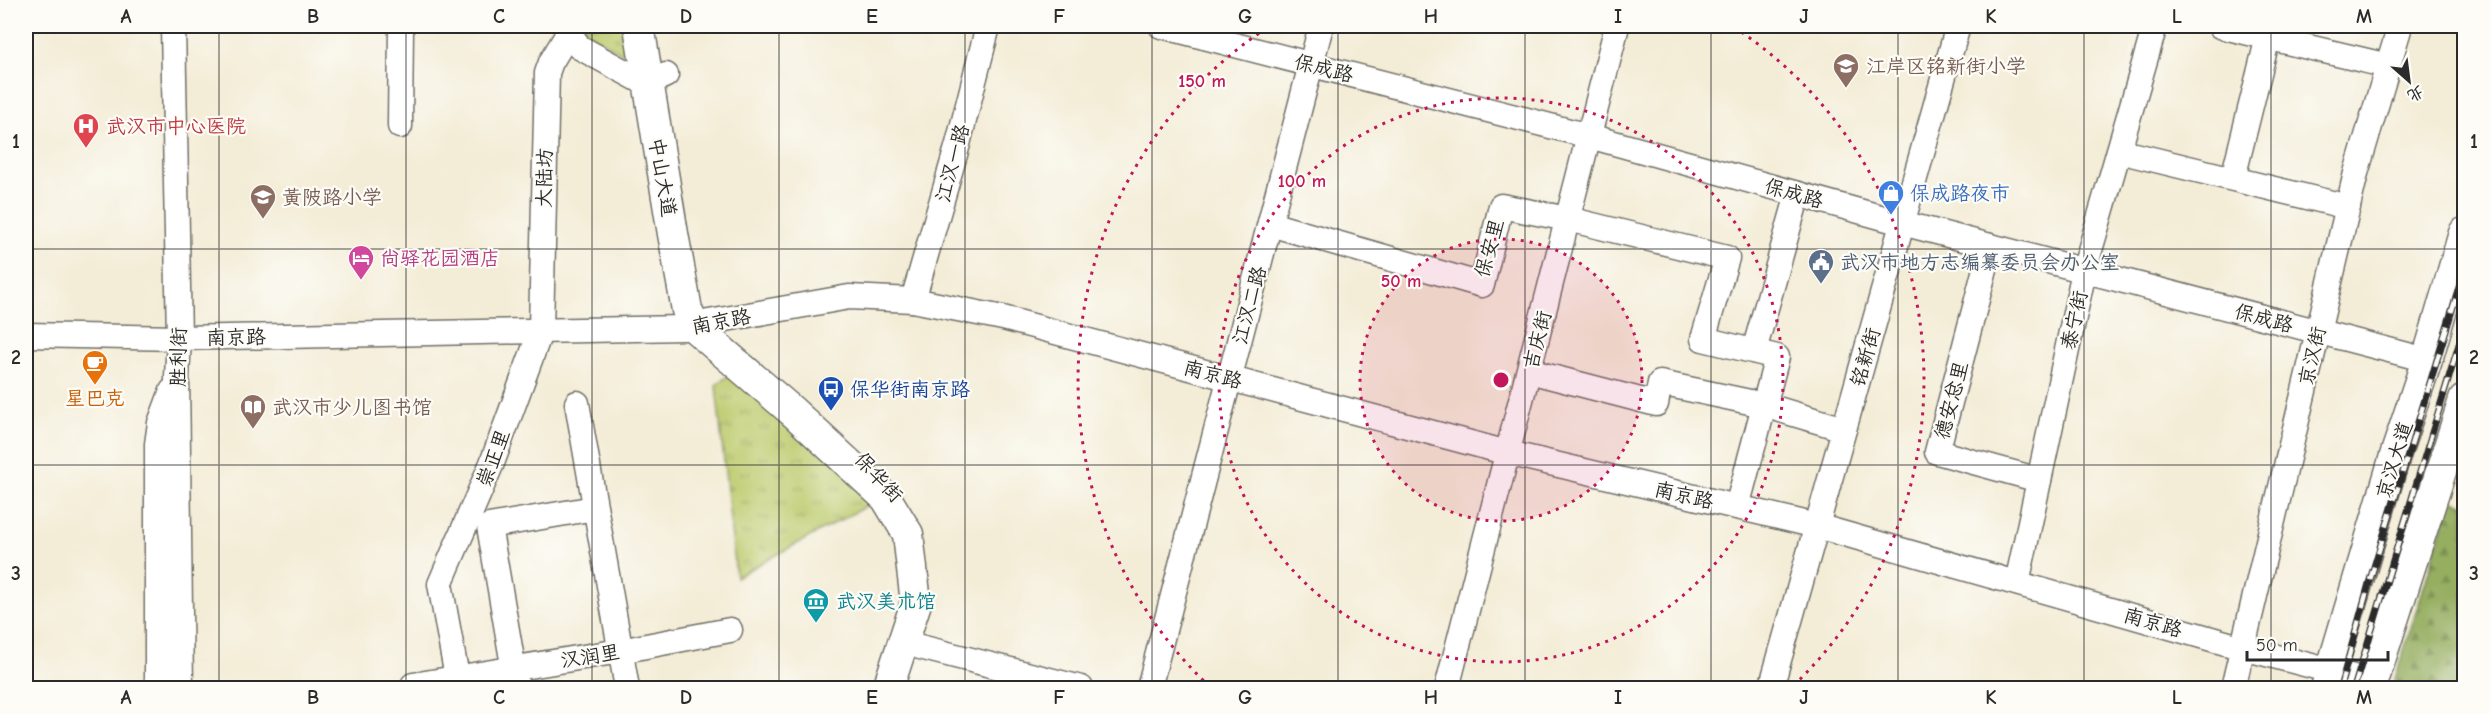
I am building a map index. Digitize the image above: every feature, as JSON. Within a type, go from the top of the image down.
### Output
[{"type":"main road","name":"中山大道","points":[[639,26],[656,80],[702,324]]},
{"type":"main road","name":"中山大道","points":[[656,80],[657,26]]},
{"type":"main road","name":"京汉大道","points":[[2328,680],[2464,233]]},
{"type":"main road","name":"保华街","points":[[702,324],[813,412],[897,490],[920,529],[930,570],[931,596],[920,647],[905,688]]},
{"type":"main road","name":"保华街","points":[[702,324],[886,498],[908,534],[916,603],[888,688]]},
{"type":"main road","points":[[2372,685],[2464,400]]},
{"type":"street","name":"胜利街","points":[[173,26],[179,338],[177,377],[181,688]]},
{"type":"street","points":[[400,126],[401,26]]},
{"type":"street","name":"江汉一路","points":[[913,300],[958,144],[988,26]]},
{"type":"street","name":"保成路","points":[[1161,26],[1589,136],[1902,223],[2427,360]]},
{"type":"street","name":"江汉二路","points":[[1149,688],[1321,26]]},
{"type":"street","name":"吉庆街","points":[[1448,688],[1617,26]]},
{"type":"street","name":"铭新街","points":[[1771,688],[1958,26]]},
{"type":"street","name":"泰宁街","points":[[2017,583],[2084,271],[2155,26]]},
{"type":"street","points":[[2220,26],[2388,66]]},
{"type":"street","name":"京汉街","points":[[2233,688],[2348,207],[2400,26]]},
{"type":"street","points":[[567,29],[579,47],[656,80]]},
{"type":"street","name":"大陆坊","points":[[541,330],[547,73],[550,62],[567,29]]},
{"type":"street","points":[[2233,178],[2268,37]]},
{"type":"street","points":[[2119,151],[2348,207]]},
{"type":"street","points":[[1754,351],[1798,194]]},
{"type":"street","name":"保安里","points":[[1270,224],[1482,285],[1501,206],[1568,219]]},
{"type":"street","points":[[1568,219],[1727,258],[1703,339],[1777,357],[1737,507]]},
{"type":"street","name":"德安总里","points":[[1991,246],[1937,452],[2039,480]]},
{"type":"street","name":"南京路","points":[[26,335],[179,338],[702,324],[849,297],[913,300],[1002,318],[1508,453],[1817,526],[2243,648],[2328,680],[2372,685]]},
{"type":"street","name":"崇正里","points":[[458,683],[440,584],[492,463],[541,330]]},
{"type":"street","points":[[1529,371],[1656,404],[1660,383],[1764,405],[1844,429]]},
{"type":"street","points":[[157,688],[157,444],[160,423],[177,377]]},
{"type":"street","points":[[577,404],[627,688]]},
{"type":"street","points":[[515,679],[489,526],[596,508]]},
{"type":"street","name":"汉润里","points":[[413,685],[515,679],[620,651],[730,630]]},
{"type":"street","points":[[920,647],[1081,688]]},
{"type":"green space","points":[[582,26],[625,26],[631,59],[585,31]]},
{"type":"green space","points":[[738,368],[877,500],[736,577],[716,385]]},
{"type":"green space","points":[[2451,500],[2464,504],[2464,688],[2392,688]]},
{"type":"railway","points":[[2340,688],[2370,580],[2464,271]]},
{"type":"railway","points":[[2354,688],[2464,328]]},
{"type":"place","name":"江岸区铭新街小学","points":[[1846,89]]},
{"type":"place","name":"武汉市中心医院","points":[[86,149]]},
{"type":"place","name":"保成路夜市","points":[[1891,216]]},
{"type":"place","name":"黄陂路小学","points":[[263,220]]},
{"type":"place","name":"尚驿花园酒店","points":[[361,281]]},
{"type":"place","name":"武汉市地方志编纂委员会办公室","points":[[1821,285]]},
{"type":"place","name":"星巴克","points":[[95,386]]},
{"type":"place","name":"保华街南京路","points":[[831,412]]},
{"type":"place","name":"武汉市少儿图书馆","points":[[253,430]]},
{"type":"place","name":"武汉美术馆","points":[[816,624]]}]
